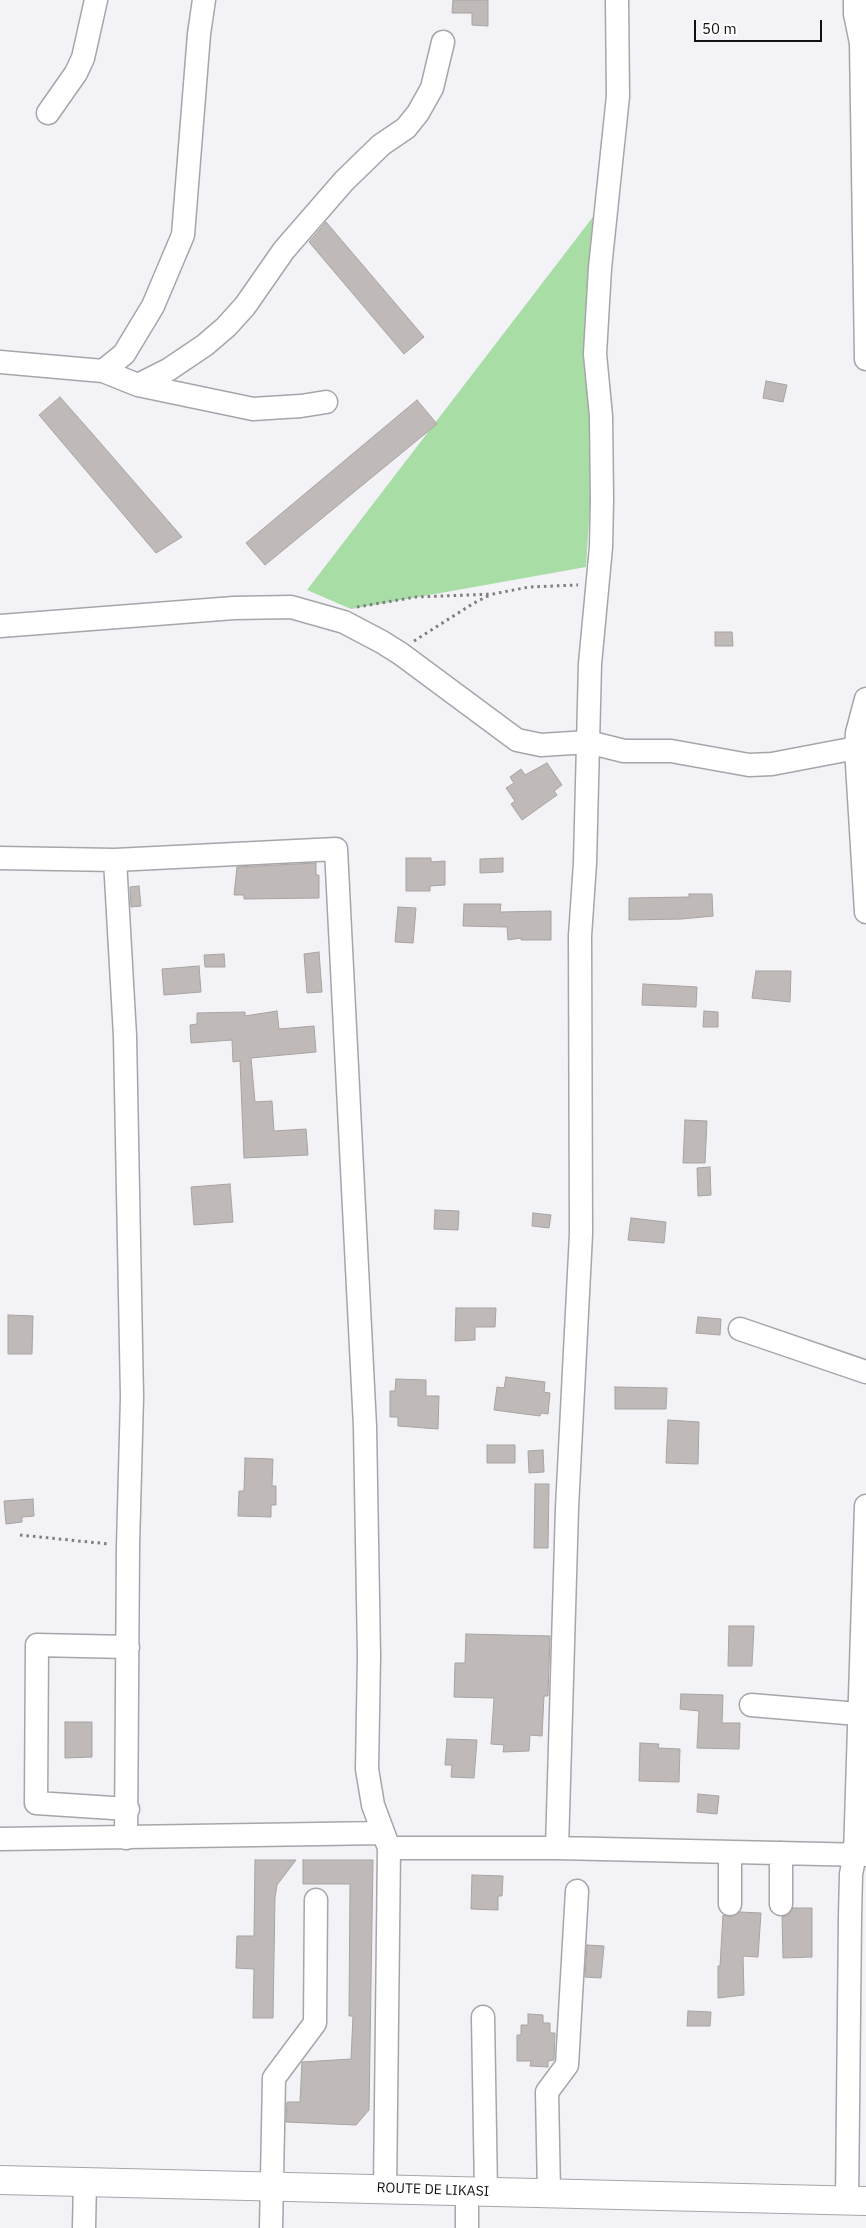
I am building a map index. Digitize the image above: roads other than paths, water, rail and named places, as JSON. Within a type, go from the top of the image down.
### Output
[{"type":"highway","name":"ROUTE DE LIKASI","points":[[0,2180],[856,2201]]},
{"type":"street","points":[[48,113],[76,73],[83,58],[96,0]]},
{"type":"street","points":[[103,371],[124,354],[153,306],[183,235],[199,34],[204,0]]},
{"type":"street","points":[[557,1848],[568,1508],[581,1234],[580,936],[590,664],[596,583],[601,547],[601,416],[595,354],[600,268],[618,96],[617,0]]},
{"type":"street","points":[[855,0],[855,14],[861,42],[866,359]]},
{"type":"street","points":[[138,385],[176,365],[205,345],[226,327],[245,306],[284,250],[344,181],[382,145],[406,128],[418,113],[432,88],[443,42]]},
{"type":"street","points":[[0,362],[103,371],[138,385],[253,409],[301,406],[326,402]]},
{"type":"street","points":[[0,626],[276,606],[344,622],[401,654],[517,740],[541,745],[588,742],[624,750],[671,751],[749,766],[772,764],[861,748]]},
{"type":"street","points":[[866,699],[857,733],[861,748],[866,912]]},
{"type":"street","points":[[0,858],[115,860],[336,849],[365,1427],[369,1656],[367,1769],[373,1805],[385,1841],[384,2189]]},
{"type":"street","points":[[115,860],[126,1036],[132,1397],[128,1546],[128,1809],[126,1838]]},
{"type":"street","points":[[740,1329],[866,1372]]},
{"type":"street","points":[[856,2201],[850,1917],[851,1874],[861,1855],[858,1714],[866,1506]]},
{"type":"street","points":[[128,1647],[37,1646],[36,1804],[128,1809]]},
{"type":"street","points":[[751,1705],[858,1714]]},
{"type":"street","points":[[0,1839],[126,1838],[385,1841],[557,1848],[861,1855]]},
{"type":"street","points":[[730,1853],[730,1904]]},
{"type":"street","points":[[781,1904],[782,1853]]},
{"type":"street","points":[[549,2193],[547,2092],[567,2065],[577,1891]]},
{"type":"street","points":[[271,2228],[274,2078],[315,2023],[316,1900]]},
{"type":"street","points":[[468,2228],[476,2191],[483,2017]]},
{"type":"street","points":[[84,2228],[85,2182]]}]
